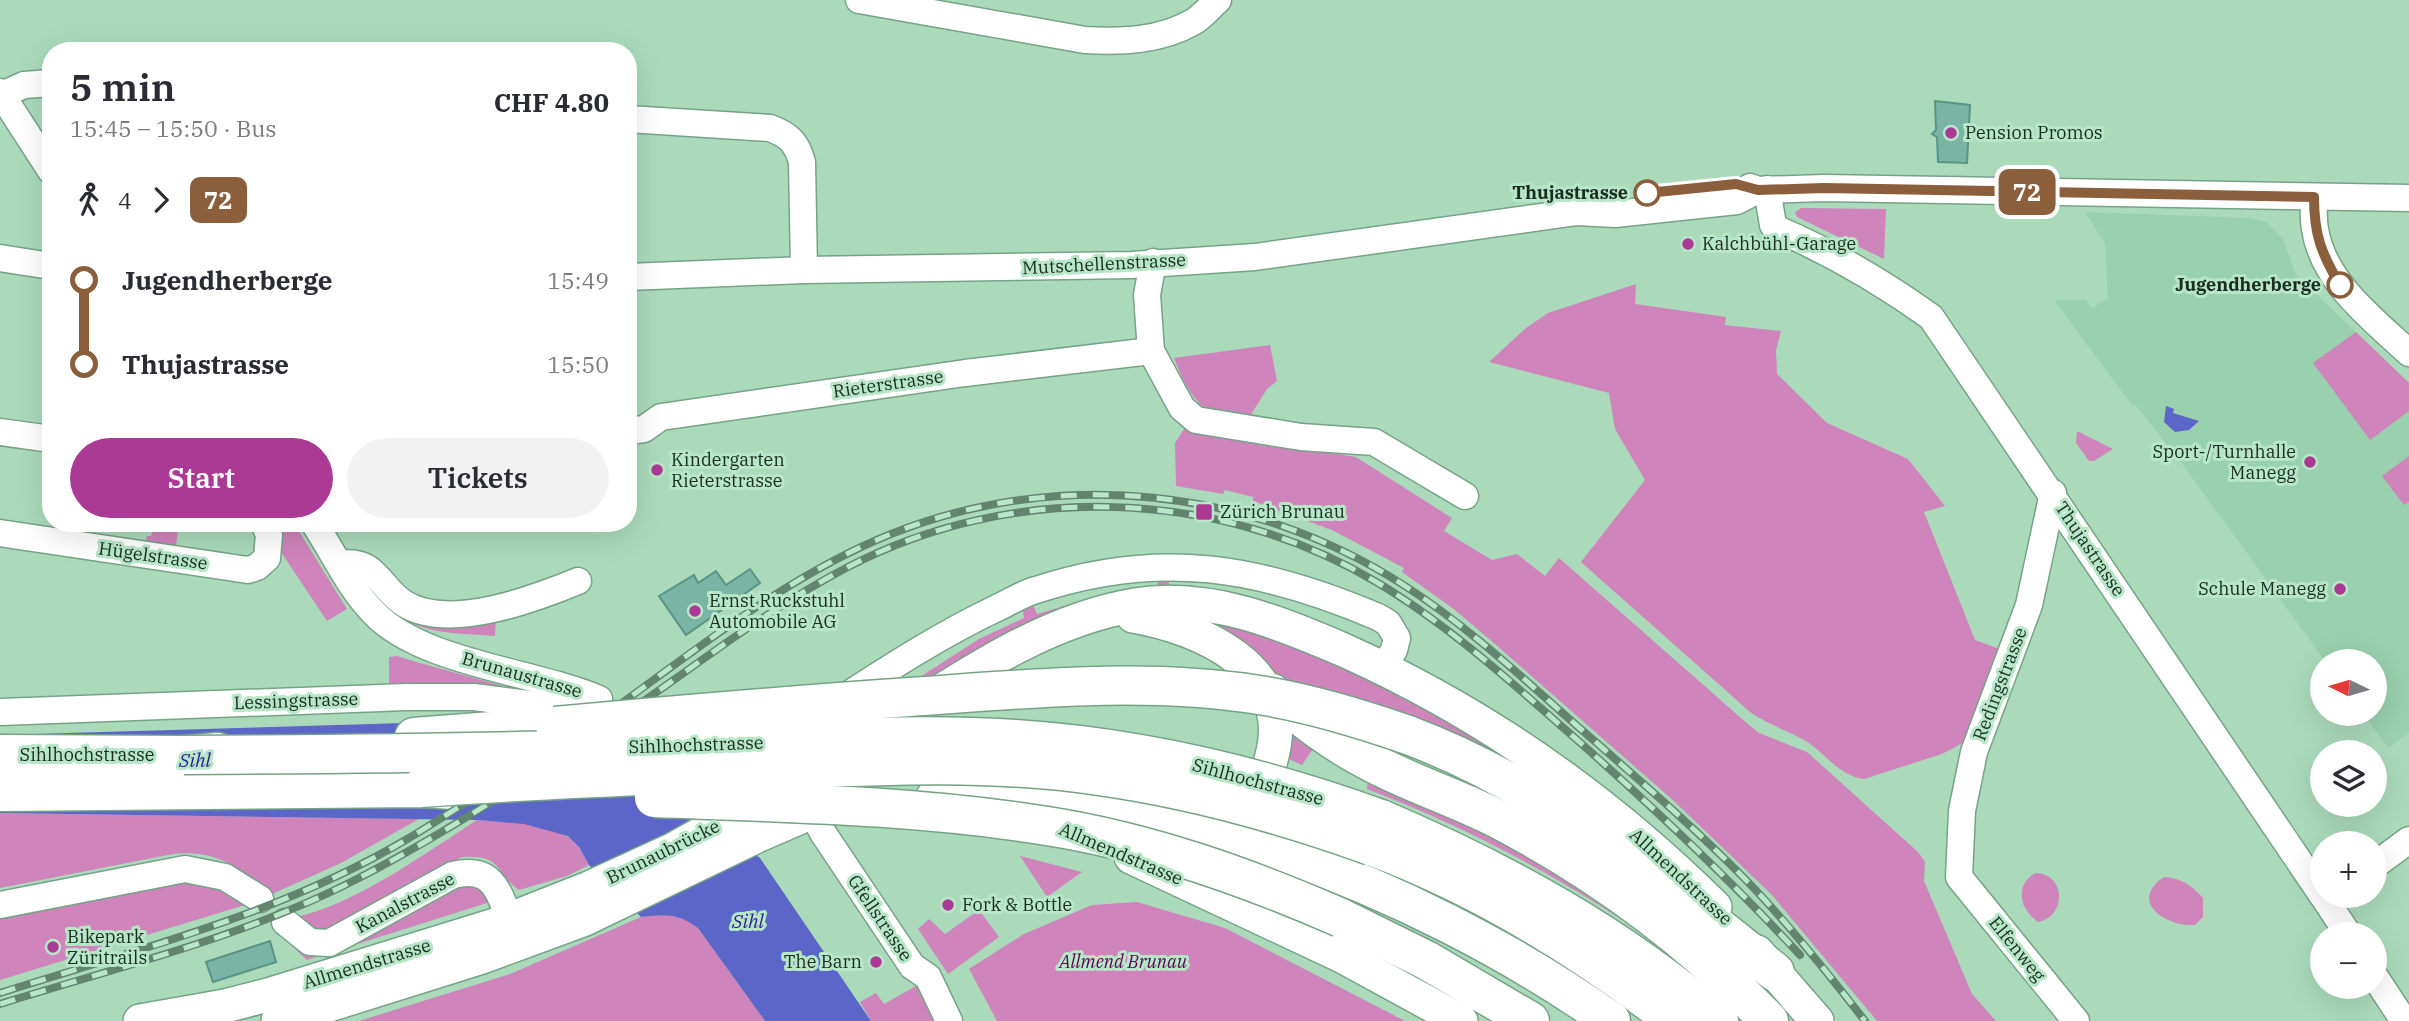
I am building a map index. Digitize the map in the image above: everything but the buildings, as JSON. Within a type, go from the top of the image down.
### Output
[{"type":"highway","points":[[184,755],[792,705],[1093,685],[1188,688],[1261,696],[1333,711],[1408,735],[1484,769],[1641,866],[1775,972]]},
{"type":"highway","points":[[1267,690],[1325,736],[1367,761],[1472,806],[1594,874],[1658,919],[1769,1021]]},
{"type":"highway","name":"Sihlhochstrasse","points":[[0,754],[480,753],[908,737],[1014,739],[1124,751],[1187,762],[1280,785],[1376,832]]},
{"type":"highway","name":"Sihlhochstrasse","points":[[0,792],[421,788],[824,768],[988,766],[1096,775],[1200,794],[1295,820],[1376,832]]},
{"type":"highway","points":[[421,788],[864,806],[964,814],[1049,826],[1122,841],[1199,863],[1270,888],[1341,918],[1444,970],[1530,1021]]},
{"type":"highway","points":[[1149,811],[1279,852],[1417,909],[1511,959],[1611,1021]]},
{"type":"highway","points":[[1573,822],[1695,927],[1788,1021]]},
{"type":"highway","points":[[1376,832],[1461,886],[1533,924],[1601,967],[1674,1021]]},
{"type":"highway","points":[[1376,832],[1485,866],[1567,912],[1654,970],[1719,1021]]},
{"type":"main road","name":"Allmendstrasse","points":[[748,825],[856,745],[1016,647],[1056,628],[1092,615],[1157,603],[1210,606],[1300,631],[1383,668],[1471,714],[1572,781],[1684,876],[1775,972],[1817,1021]]},
{"type":"main road","points":[[964,679],[956,715],[956,748],[970,779],[985,797],[1091,802],[1149,811],[1211,814],[1233,809],[1252,799],[1265,779],[1275,743],[1267,690],[1252,672],[1221,647],[1185,628],[1130,616],[1092,615]]},
{"type":"main road","name":"Allmendstrasse","points":[[748,825],[870,799],[985,797],[1091,839],[1224,899],[1342,956],[1461,1021]]},
{"type":"main road","name":"Brunaubrücke","points":[[601,897],[748,825]]},
{"type":"main road","name":"Allmendstrasse","points":[[140,1021],[225,1006],[268,995],[509,919],[601,897]]},
{"type":"main road","name":"Allmendstrasse","points":[[278,1021],[482,957],[601,897]]},
{"type":"street","points":[[859,0],[1085,40],[1121,42],[1158,36],[1194,22],[1218,0]]},
{"type":"street","points":[[42,84],[24,85],[1,93],[42,157]]},
{"type":"street","points":[[637,120],[770,128],[782,132],[798,146],[802,162],[804,270]]},
{"type":"street","name":"Mutschellenstrasse","points":[[637,277],[804,270],[986,269],[1255,257],[1577,212],[1615,214],[1737,201],[1762,190],[2409,198]]},
{"type":"street","name":"Thujastrasse","points":[[1762,190],[1773,225],[1777,229],[1825,250],[1880,281],[1931,317],[2310,873]]},
{"type":"street","points":[[2314,197],[2315,230],[2329,267],[2352,298],[2409,354]]},
{"type":"street","points":[[0,258],[42,265]]},
{"type":"street","points":[[1153,262],[1147,295],[1152,351],[1182,408],[1196,420],[1301,437],[1374,442],[1465,496]]},
{"type":"street","name":"Rieterstrasse","points":[[637,430],[644,429],[661,417],[965,373],[1152,351]]},
{"type":"street","points":[[0,432],[42,438]]},
{"type":"street","name":"Redingstrasse","points":[[1959,877],[1962,811],[1974,752],[2029,606],[2053,493]]},
{"type":"street","name":"Hügelstrasse","points":[[0,533],[248,570],[257,567],[267,558],[268,532]]},
{"type":"street","name":"Brunaustrasse","points":[[320,532],[371,611],[400,635],[428,648],[589,695],[687,739],[729,783],[748,825]]},
{"type":"street","points":[[341,564],[353,562],[368,567],[406,605],[426,613],[448,615],[530,601],[578,581]]},
{"type":"street","points":[[744,753],[818,714],[923,647],[1033,591],[1082,577],[1140,569],[1212,568],[1261,576],[1336,599],[1378,617],[1396,634],[1394,650],[1383,668]]},
{"type":"street","name":"Lessingstrasse","points":[[0,712],[407,697],[474,697],[545,706],[575,705],[589,695]]},
{"type":"street","points":[[687,739],[781,762],[856,745]]},
{"type":"street","name":"Gfellstrasse","points":[[812,812],[822,833],[912,966],[928,977],[949,1021]]},
{"type":"street","points":[[2387,856],[2409,840]]},
{"type":"street","points":[[0,905],[185,869],[225,877],[260,899]]},
{"type":"street","name":"Kanalstrasse","points":[[285,922],[310,942],[329,943],[453,875],[469,871],[482,875],[494,884],[509,919]]},
{"type":"street","name":"Elfenweg","points":[[1959,877],[2076,1021]]},
{"type":"street","points":[[2387,995],[2404,1021]]},
{"type":"shaded area","points":[[2085,212],[2249,218],[2266,222],[2283,239],[2296,275],[2409,383],[2409,733],[2388,748],[2387,740],[2382,740],[2372,726],[2387,726],[2387,649],[2316,649],[2186,469],[2135,404],[2132,405],[2054,300],[2085,300],[2092,308],[2108,298],[2105,243]]},
{"type":"green space","points":[[1801,208],[1886,209],[1884,259],[1797,217],[1795,212]]},
{"type":"green space","points":[[1636,284],[1635,304],[1726,317],[1725,325],[1781,331],[1776,350],[1777,374],[1827,423],[1908,459],[1945,506],[1924,512],[1975,640],[2002,650],[1965,742],[1942,754],[1864,779],[1849,774],[1809,743],[1750,712],[1581,562],[1645,480],[1615,429],[1609,393],[1489,362],[1526,328],[1548,313]]},
{"type":"green space","points":[[2356,332],[2409,383],[2409,411],[2370,440],[2313,363]]},
{"type":"green space","points":[[1270,345],[1277,381],[1267,389],[1247,421],[1220,418],[1204,408],[1186,384],[1174,358]]},
{"type":"green space","points":[[1184,429],[1356,457],[1452,518],[1444,531],[1492,560],[1517,554],[1545,576],[1559,558],[1749,725],[1759,733],[1807,752],[1918,852],[1925,862],[1924,881],[1972,994],[1996,1021],[1877,1021],[1772,895],[1675,802],[1455,610],[1402,572],[1404,568],[1332,530],[1253,501],[1253,497],[1225,490],[1223,494],[1176,486],[1175,443]]},
{"type":"green space","points":[[2077,431],[2113,449],[2094,461],[2089,461],[2076,443]]},
{"type":"green space","points":[[2409,456],[2409,502],[2404,505],[2382,476]]},
{"type":"green space","points":[[152,532],[178,532],[175,553],[144,547],[147,536],[151,536]]},
{"type":"green space","points":[[275,532],[300,532],[347,609],[327,621],[281,552]]},
{"type":"green space","points":[[1169,573],[1169,587],[1069,606],[1021,626],[923,681],[920,677],[979,639],[1024,618],[1022,605],[1031,600],[1037,614],[1095,597],[1158,588],[1158,574]]},
{"type":"green space","points":[[376,593],[496,616],[495,636],[444,632],[415,624],[388,607]]},
{"type":"green space","points":[[1175,610],[1315,648],[1554,779],[1280,684]]},
{"type":"green space","points":[[397,656],[535,695],[389,692],[389,657]]},
{"type":"green space","points":[[1282,716],[1520,843],[1717,988],[1627,923],[1533,866],[1435,817],[1367,789],[1368,780],[1313,749],[1302,765],[1286,758]]},
{"type":"green space","points":[[0,813],[419,819],[341,863],[270,895],[238,868],[215,857],[188,853],[0,888]]},
{"type":"green space","points":[[477,820],[525,824],[561,833],[576,844],[589,865],[567,876],[519,890],[492,862],[476,857],[462,857],[319,932],[295,917],[341,902],[365,890]]},
{"type":"green space","points":[[1020,856],[1082,872],[1047,897]]},
{"type":"green space","points":[[2035,873],[2053,880],[2059,896],[2054,912],[2038,922],[2027,911],[2022,898],[2024,884]]},
{"type":"green space","points":[[2164,877],[2186,883],[2203,898],[2203,917],[2195,925],[2172,922],[2155,911],[2149,895]]},
{"type":"green space","name":"Bikepark Züritrails","points":[[208,881],[245,905],[0,980],[0,915],[165,882]]},
{"type":"green space","points":[[456,884],[478,886],[488,898],[487,903],[307,960],[293,947],[289,935],[306,949]]},
{"type":"green space","name":"Allmend Brunau","points":[[1137,902],[1225,928],[1405,1021],[997,1021],[969,969],[1024,934],[1092,905]]},
{"type":"green space","points":[[979,910],[999,937],[948,974],[918,929],[929,919],[945,934]]},
{"type":"green space","points":[[669,913],[688,920],[698,928],[765,1021],[359,1021],[510,974],[641,917]]},
{"type":"green space","points":[[916,986],[925,987],[942,1021],[871,1021],[860,1002],[876,993],[884,1004]]},
{"type":"water","points":[[2166,406],[2174,409],[2173,413],[2199,421],[2189,430],[2175,432],[2164,422]]},
{"type":"water","name":"Sihl","points":[[405,723],[694,809],[760,858],[871,1021],[765,1021],[698,928],[671,916],[641,917],[589,865],[579,847],[568,836],[524,824],[477,820],[0,813],[0,735]]},
{"type":"railway","points":[[0,993],[209,927],[311,888],[361,864],[409,838],[586,728],[742,616],[852,551],[891,534],[955,513],[1020,500],[1087,495],[1154,498],[1220,508],[1284,527],[1346,553],[1429,602],[1519,674],[1706,841],[1777,913],[1865,1021]]},
{"type":"railway","points":[[0,1004],[225,935],[355,880],[519,785],[758,621],[848,567],[912,539],[978,520],[1046,509],[1115,507],[1184,514],[1251,528],[1316,552],[1378,583],[1405,600],[1480,656],[1604,764],[1718,871],[1800,955]]},
{"type":"bus line","name":"72","points":[[1647,193],[1736,184],[1758,190],[1824,188],[2314,197],[2315,230],[2320,247],[2340,285]]},
{"type":"place","name":"Pension Promos","points":[[1951,133]]},
{"type":"place","name":"Thujastrasse","points":[[1647,193]]},
{"type":"place","name":"Kalchbühl-Garage","points":[[1688,244]]},
{"type":"place","name":"Jugendherberge","points":[[2340,285]]},
{"type":"place","name":"Sport-/Turnhalle Manegg","points":[[2310,462]]},
{"type":"place","name":"Kindergarten Rieterstrasse","points":[[657,470]]},
{"type":"place","name":"Zürich Brunau","points":[[1204,512]]},
{"type":"place","name":"Schule Manegg","points":[[2340,589]]},
{"type":"place","name":"Ernst Ruckstuhl Automobile AG","points":[[695,611]]},
{"type":"place","name":"Fork & Bottle","points":[[948,905]]},
{"type":"place","name":"Bikepark Züritrails","points":[[53,947]]},
{"type":"place","name":"The Barn","points":[[876,962]]}]
